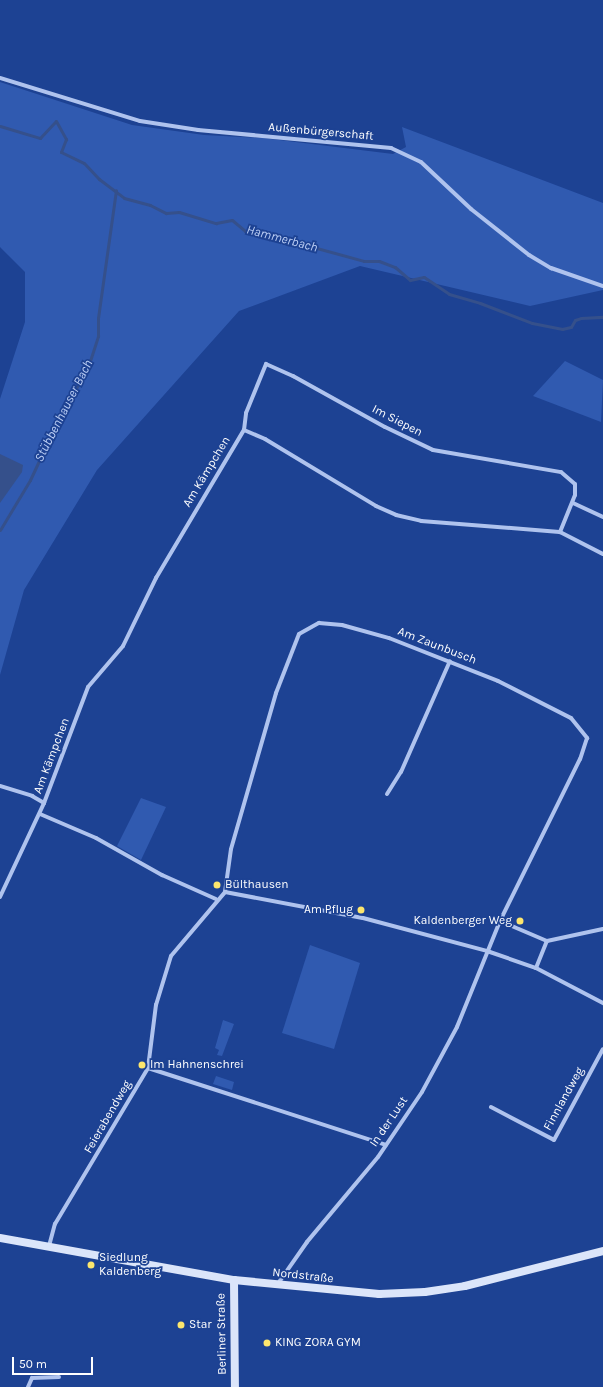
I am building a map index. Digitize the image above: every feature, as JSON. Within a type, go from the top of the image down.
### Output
[{"type":"main road","name":"Nordstraße","points":[[0,1238],[234,1280],[379,1294],[425,1292],[493,1280],[603,1251]]},
{"type":"main road","name":"Berliner Straße","points":[[234,1280],[235,1387]]},
{"type":"street","name":"Außenbürgerschaft","points":[[0,78],[140,121],[198,130],[391,148],[421,162],[472,210],[529,255],[551,268],[603,286]]},
{"type":"street","name":"Im Siepen","points":[[244,430],[246,413],[266,364],[293,376],[384,427],[433,450],[561,472],[575,484],[573,503],[560,532]]},
{"type":"street","name":"Am Kämpchen","points":[[0,896],[40,814],[88,687],[123,646],[156,578],[244,430],[265,439],[376,506],[396,515],[421,521],[560,532],[603,554]]},
{"type":"street","points":[[573,503],[603,517]]},
{"type":"street","name":"Am Zaunbusch","points":[[225,892],[233,842],[276,693],[298,634],[319,622],[342,625],[389,638],[498,681],[571,718],[587,738],[580,759],[500,920],[487,951]]},
{"type":"street","points":[[387,794],[401,772],[450,661]]},
{"type":"street","points":[[0,786],[32,796],[44,803]]},
{"type":"street","points":[[40,814],[96,838],[162,875],[216,899]]},
{"type":"street","points":[[225,892],[364,918],[487,951],[536,968],[603,1003]]},
{"type":"street","name":"Feierabendweg","points":[[49,1246],[55,1224],[148,1068],[156,1005],[171,956],[216,899],[225,892]]},
{"type":"street","points":[[500,920],[547,940],[603,929]]},
{"type":"street","points":[[536,968],[547,940]]},
{"type":"street","name":"In der Lust","points":[[277,1285],[307,1242],[368,1169],[422,1092],[457,1027],[487,951]]},
{"type":"street","name":"Finnlandweg","points":[[491,1107],[554,1140],[603,1049]]},
{"type":"street","points":[[148,1068],[386,1145]]},
{"type":"street","points":[[28,1387],[32,1378],[59,1377]]},
{"type":"shaded area","points":[[0,82],[132,125],[204,135],[263,138],[393,154],[406,147],[402,127],[603,203],[603,290],[530,306],[360,266],[239,311],[97,470],[24,590],[0,675],[0,399],[25,322],[25,272],[0,247]]},
{"type":"shaded area","points":[[565,361],[603,380],[601,422],[533,396]]},
{"type":"shaded area","points":[[0,454],[23,465],[22,472],[0,503]]},
{"type":"shaded area","points":[[141,798],[166,807],[141,860],[117,846]]},
{"type":"shaded area","points":[[310,945],[360,963],[334,1049],[282,1033]]},
{"type":"shaded area","points":[[223,1020],[234,1024],[222,1056],[217,1055],[219,1050],[215,1048]]},
{"type":"shaded area","points":[[216,1076],[234,1082],[232,1090],[213,1084]]},
{"type":"waterway","name":"Hammerbach","points":[[0,126],[40,138],[56,121],[66,139],[61,152],[84,163],[99,179],[124,198],[150,205],[166,213],[179,212],[216,223],[232,220],[245,231],[269,235],[364,261],[379,261],[395,267],[410,280],[424,277],[449,294],[480,303],[532,323],[562,329],[571,327],[575,320],[581,318],[603,317]]},
{"type":"waterway","name":"Stübbenhauser Bach","points":[[0,530],[30,480],[58,420],[88,367],[98,336],[98,318],[116,190]]},
{"type":"place","name":"Bülthausen","points":[[217,885]]},
{"type":"place","name":"Am Pflug","points":[[361,910]]},
{"type":"place","name":"Kaldenberger Weg","points":[[520,921]]},
{"type":"place","name":"Im Hahnenschrei","points":[[142,1065]]},
{"type":"place","name":"Siedlung Kaldenberg","points":[[91,1265]]},
{"type":"place","name":"Star","points":[[181,1325]]},
{"type":"place","name":"KING ZORA GYM","points":[[267,1343]]}]
